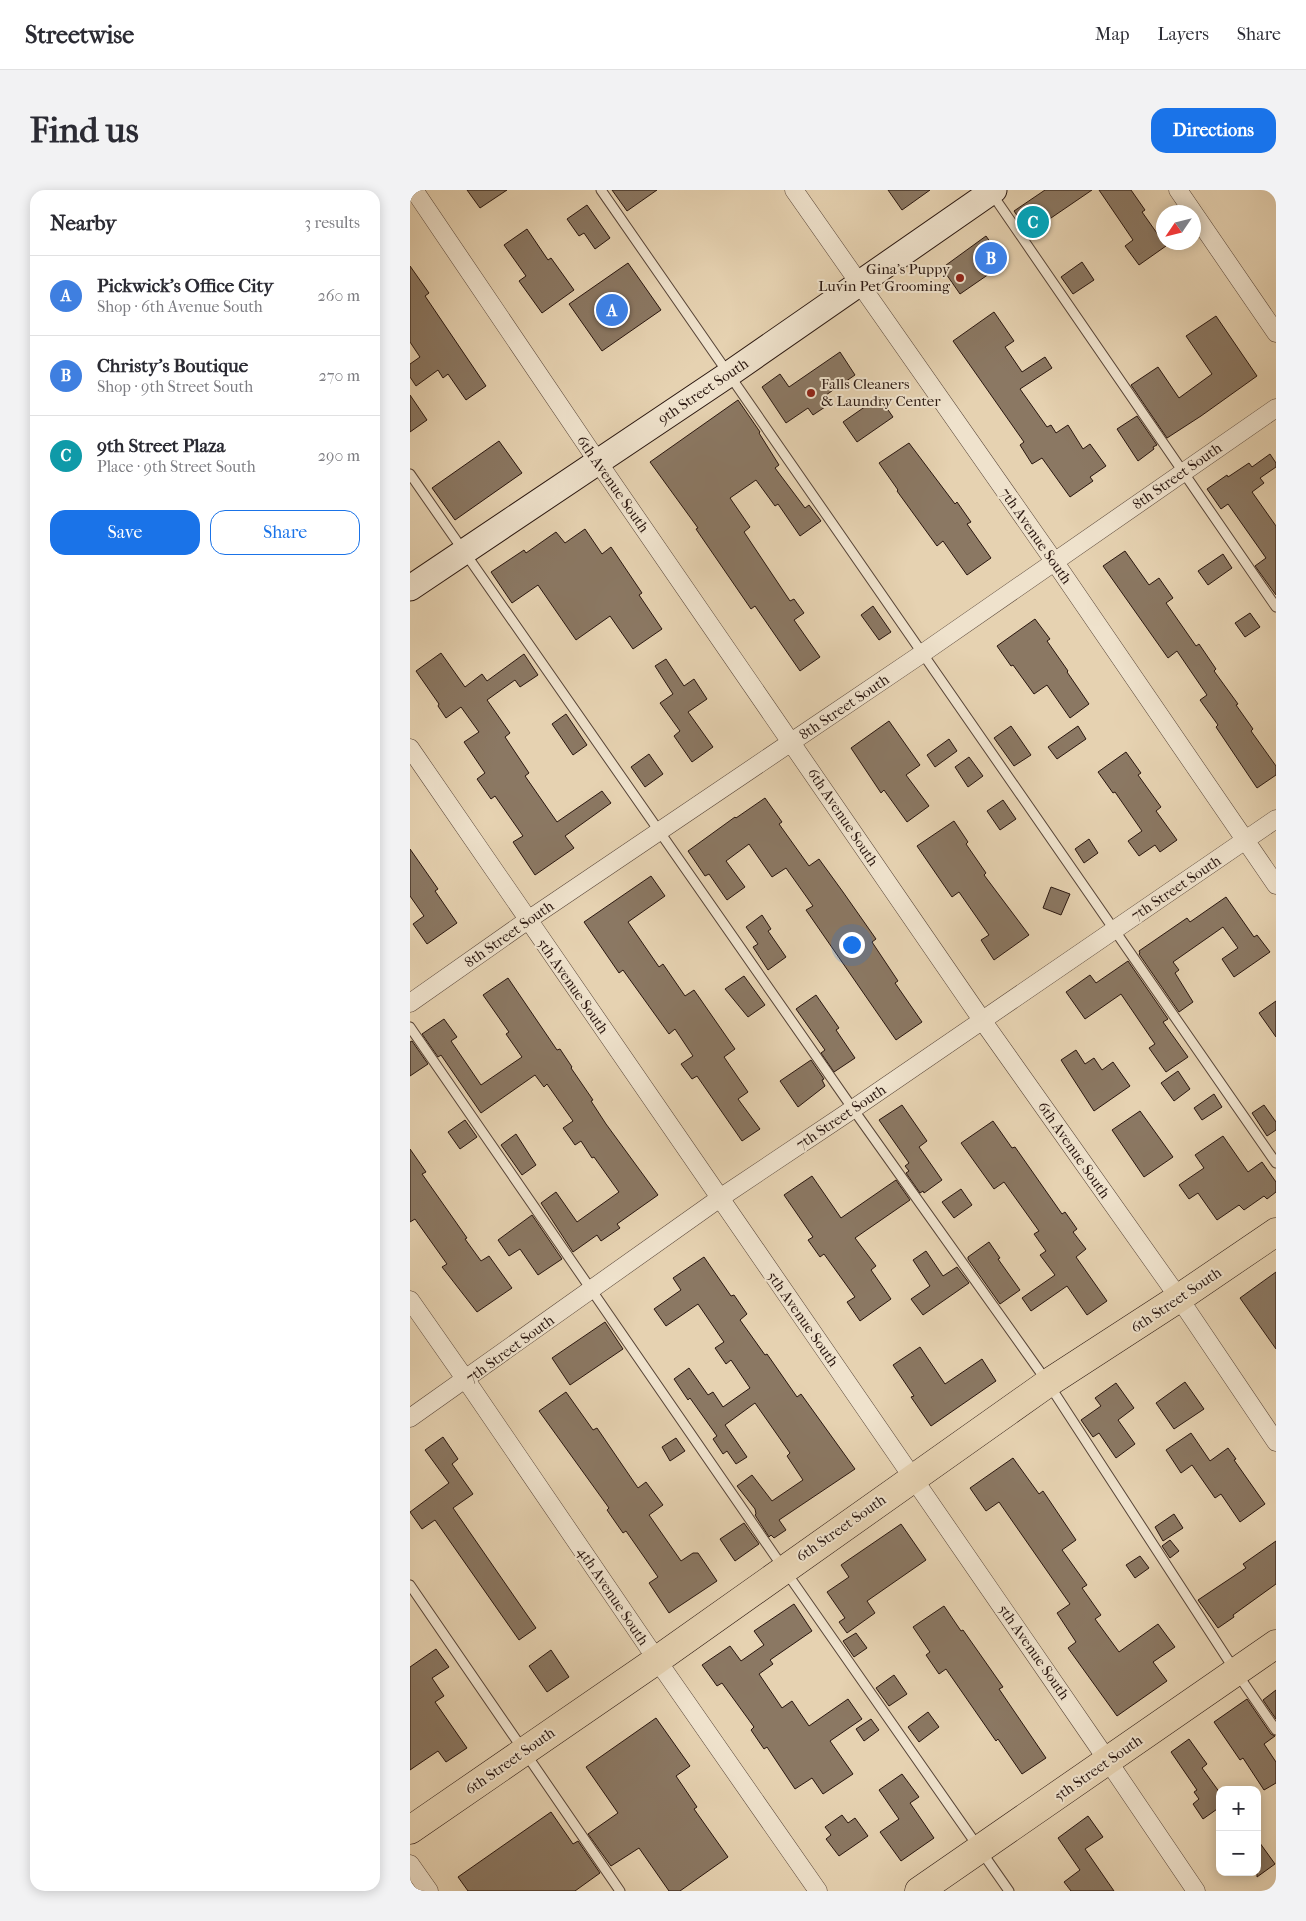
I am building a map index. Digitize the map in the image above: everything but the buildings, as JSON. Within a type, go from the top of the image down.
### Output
[{"type":"main road","name":"9th Street South","points":[[410,588],[729,374],[991,191]]},
{"type":"main road","name":"6th Street South","points":[[410,1830],[656,1660],[1048,1383],[1276,1232]]},
{"type":"main road","name":"5th Street South","points":[[919,1891],[1276,1644]]},
{"type":"street","name":"6th Avenue South","points":[[414,190],[598,462],[982,1020],[1179,1298],[1276,1442]]},
{"type":"street","name":"7th Avenue South","points":[[794,190],[1054,562],[1276,885]]},
{"type":"street","points":[[1178,190],[1276,333]]},
{"type":"street","name":"8th Street South","points":[[410,1003],[528,920],[923,653],[1276,408]]},
{"type":"street","name":"5th Avenue South","points":[[410,748],[1196,1891]]},
{"type":"street","name":"7th Street South","points":[[410,1418],[720,1198],[1276,819]]},
{"type":"street","name":"4th Avenue South","points":[[410,1300],[656,1660],[818,1891]]},
{"type":"street","points":[[410,1864],[429,1891]]},
{"type":"lane","points":[[601,190],[1276,1164]]},
{"type":"lane","points":[[991,191],[1276,607]]},
{"type":"lane","points":[[410,474],[462,552],[1048,1383],[1236,1672],[1276,1730]]},
{"type":"lane","points":[[410,1028],[1009,1891]]},
{"type":"lane","points":[[410,1585],[620,1891]]},
{"type":"place","name":"9th Street Plaza","points":[[1033,222]]},
{"type":"place","name":"Christy's Boutique","points":[[991,258]]},
{"type":"place","name":"Gina's Puppy Luvin Pet Grooming","points":[[960,278]]},
{"type":"place","name":"Pickwick's Office City","points":[[612,310]]},
{"type":"place","name":"Falls Cleaners & Laundry Center","points":[[811,393]]}]
